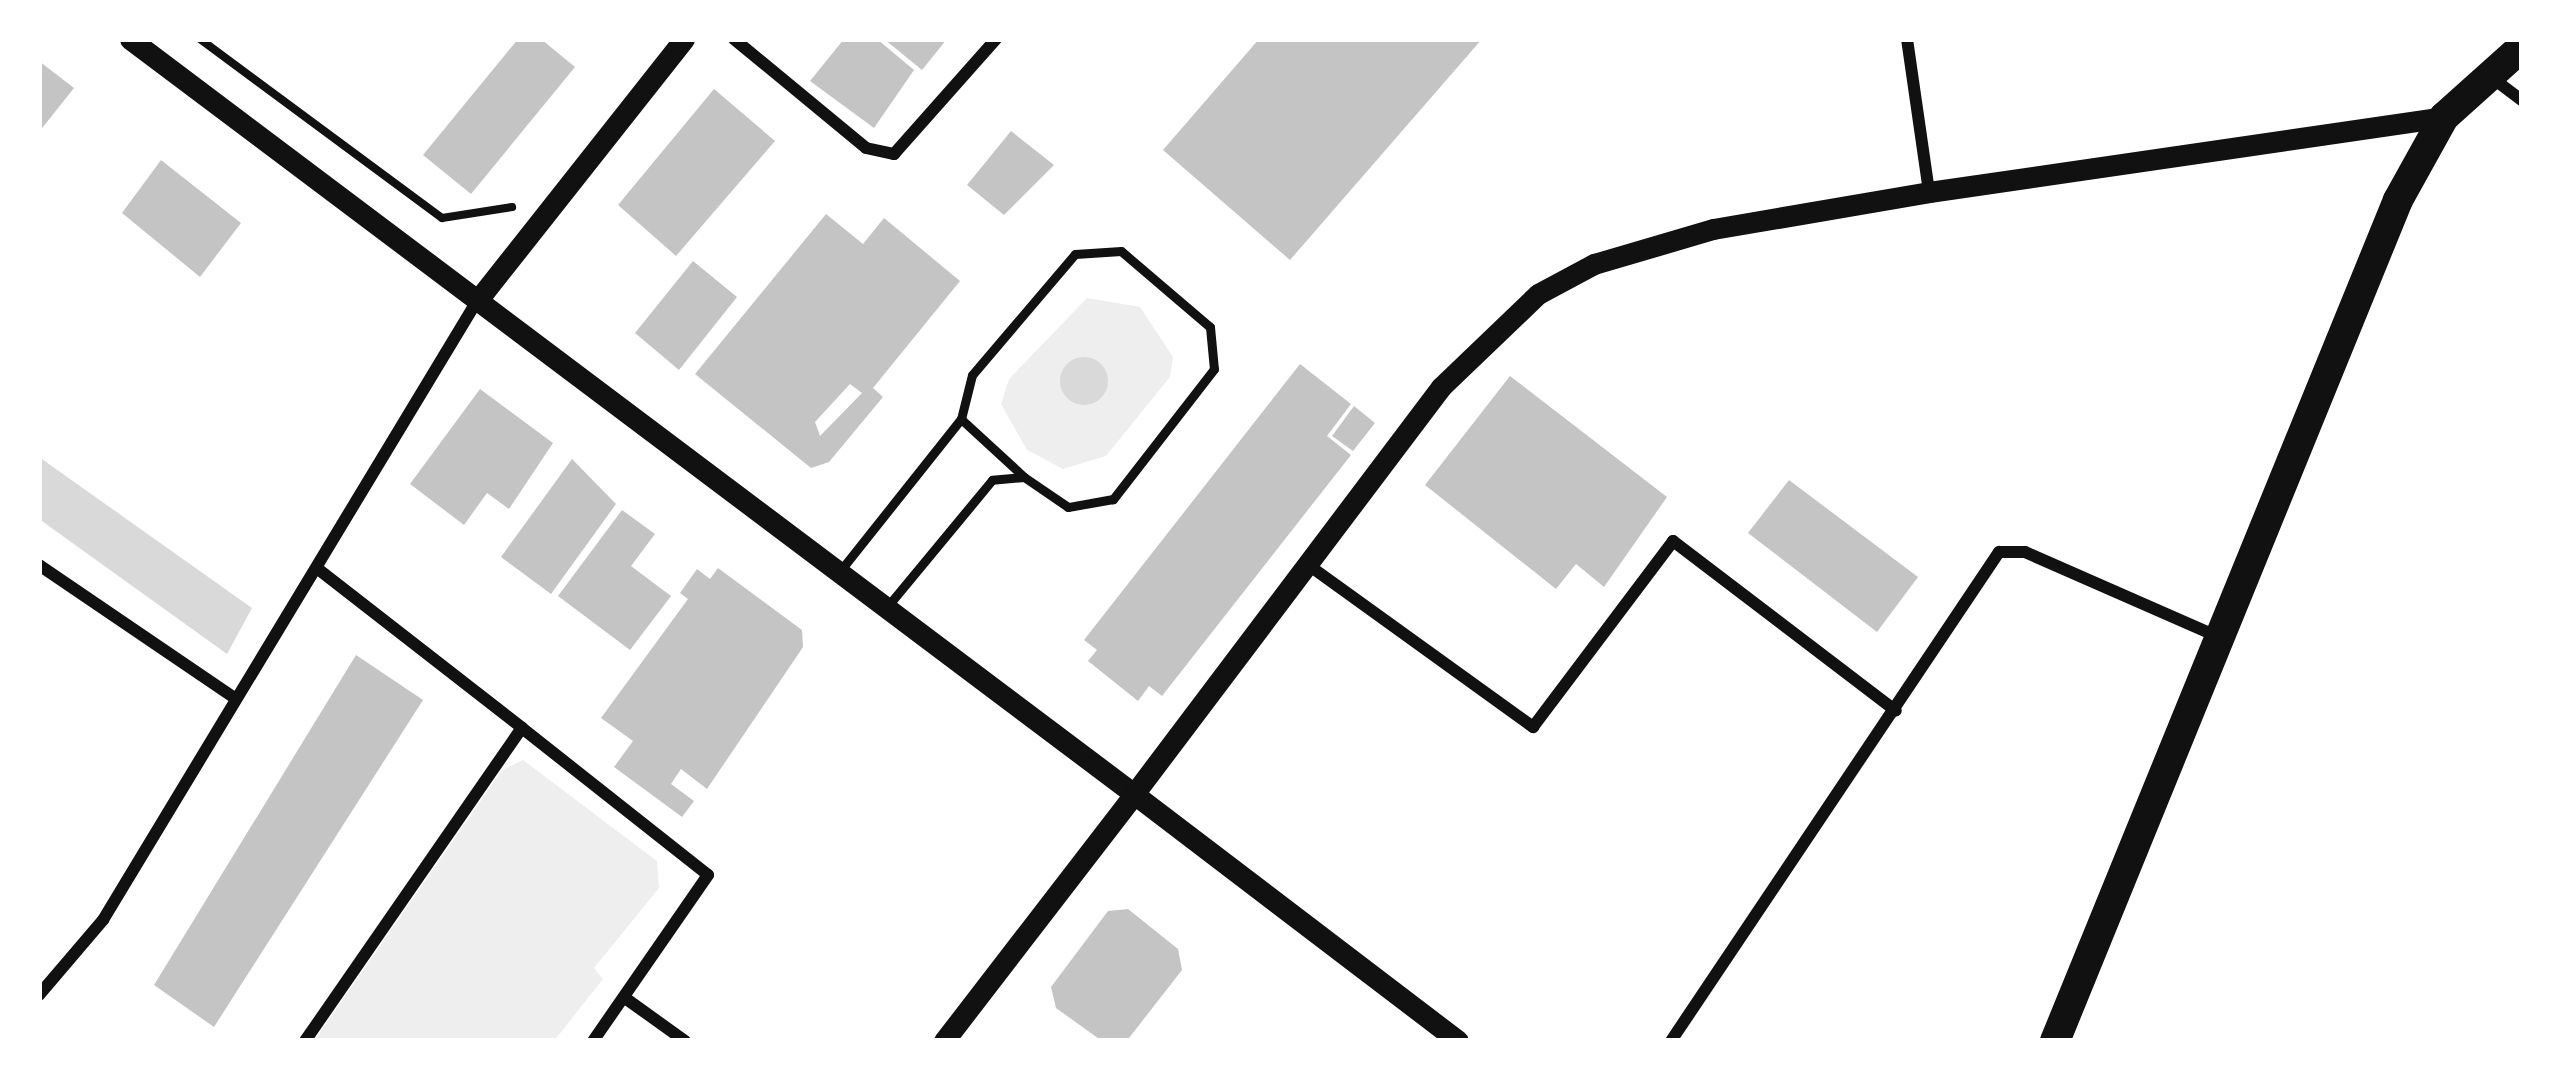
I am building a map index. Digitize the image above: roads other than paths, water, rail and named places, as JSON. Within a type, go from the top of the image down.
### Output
[{"type":"main road","points":[[2055,1041],[2216,636],[2398,200],[2444,117],[2522,47]]},
{"type":"street","points":[[130,39],[1458,1041]]},
{"type":"street","points":[[39,995],[103,920],[233,697],[318,569],[477,301],[684,39]]},
{"type":"street","points":[[734,39],[866,148],[894,154],[996,39]]},
{"type":"street","points":[[1907,39],[1929,191]]},
{"type":"street","points":[[2491,76],[2522,100]]},
{"type":"street","points":[[944,1041],[1441,387],[1538,294],[1653,244],[1929,191],[2444,117]]},
{"type":"street","points":[[1307,564],[1532,727],[1672,541],[1896,711]]},
{"type":"street","points":[[1671,1041],[1999,551],[2025,552],[2216,636]]},
{"type":"street","points":[[39,565],[233,697]]},
{"type":"street","points":[[318,569],[708,875],[593,1041]]},
{"type":"street","points":[[305,1041],[522,728]]},
{"type":"street","points":[[625,998],[685,1041]]},
{"type":"lane","points":[[837,576],[962,419],[972,375],[1075,254],[1121,251],[1210,327],[1214,369],[1113,499],[1068,507],[1024,477],[962,419]]},
{"type":"lane","points":[[885,609],[982,488],[1024,477]]}]
